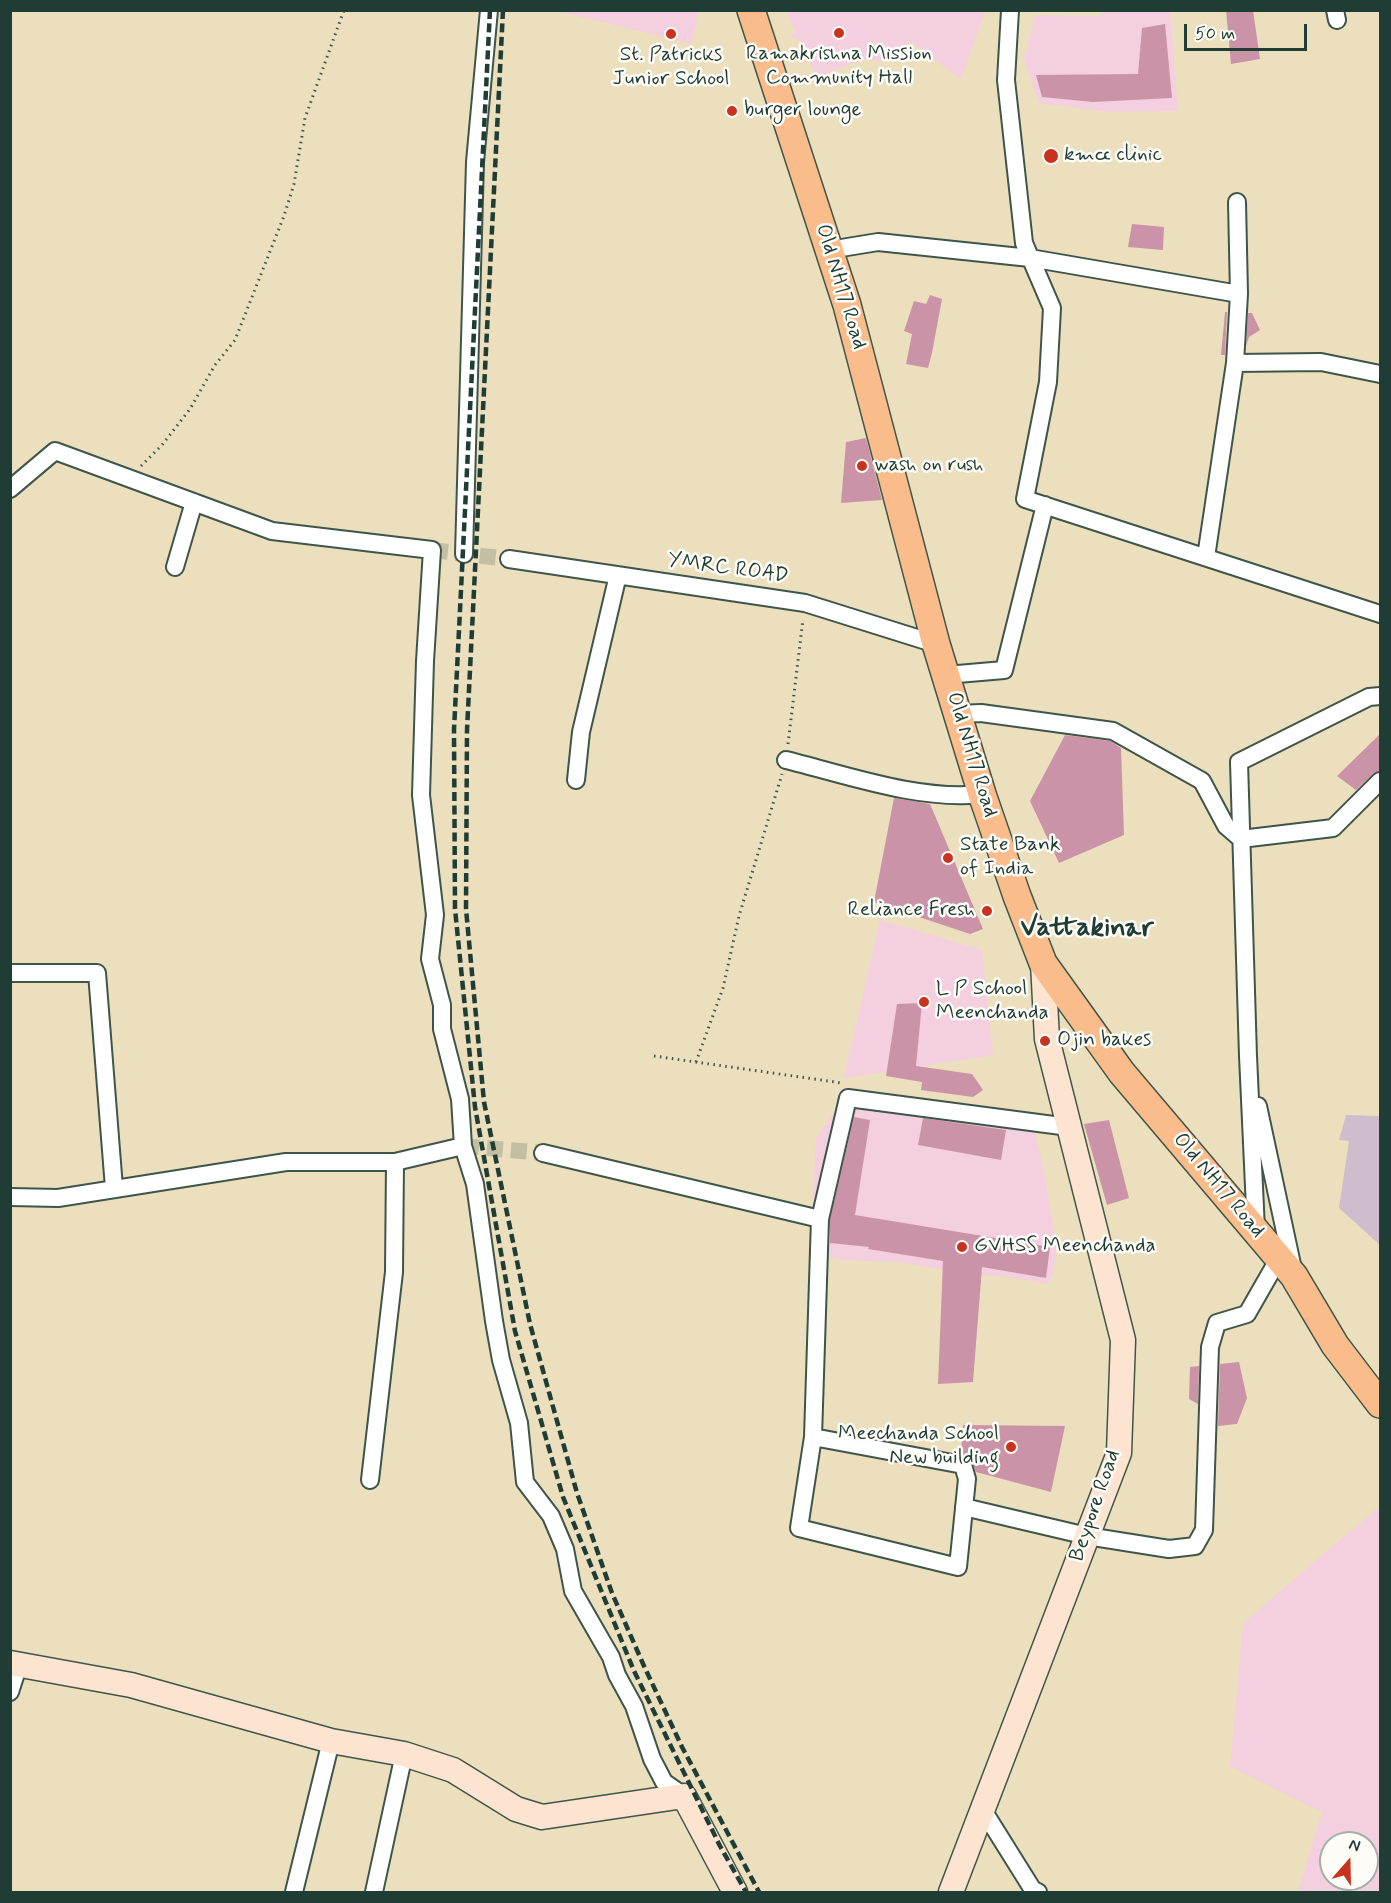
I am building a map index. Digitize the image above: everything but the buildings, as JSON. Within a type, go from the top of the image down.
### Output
[{"type":"main road","name":"Old NH17 Road","points":[[752,10],[862,356],[881,439],[936,644],[982,794],[1043,963],[1122,1073],[1286,1267],[1335,1345],[1380,1404]]},
{"type":"main road","name":"Beypore Road","points":[[951,1893],[1119,1453],[1123,1340],[1047,1039],[1043,963]]},
{"type":"main road","points":[[15,1664],[131,1685],[331,1741],[404,1754],[453,1770],[516,1809],[542,1817],[684,1796],[735,1893]]},
{"type":"street","points":[[464,554],[475,162],[489,10]]},
{"type":"street","points":[[1010,10],[1006,80],[1024,243],[1052,308],[1047,382],[1025,499],[1380,614]]},
{"type":"street","points":[[1206,557],[1235,363],[1239,294],[1237,202]]},
{"type":"street","points":[[829,250],[878,242],[1030,258],[1239,294]]},
{"type":"street","points":[[1235,363],[1321,362],[1380,374]]},
{"type":"street","points":[[10,489],[55,451],[272,531],[432,550],[425,661],[422,795],[435,915],[430,959],[442,1005],[442,1029],[460,1099],[463,1146],[475,1184],[501,1360],[519,1423],[525,1482],[551,1516],[565,1549],[573,1592],[610,1657],[634,1706],[652,1759],[664,1782],[684,1796]]},
{"type":"street","points":[[175,567],[194,502]]},
{"type":"street","points":[[946,675],[1004,670],[1045,505]]},
{"type":"street","name":"YMRC ROAD","points":[[509,560],[805,603],[936,644]]},
{"type":"street","points":[[576,780],[581,732],[618,575]]},
{"type":"street","points":[[1256,1231],[1239,762],[1369,697],[1380,696]]},
{"type":"street","points":[[958,714],[981,712],[1113,731],[1202,781],[1226,826],[1241,839],[1333,828],[1380,781]]},
{"type":"street","points":[[786,760],[906,789],[966,796],[982,794]]},
{"type":"street","points":[[10,973],[97,972],[114,1188]]},
{"type":"street","points":[[964,1507],[1087,1536],[1169,1549],[1195,1546],[1204,1530],[1210,1347],[1217,1323],[1247,1314],[1286,1267],[1248,1056]]},
{"type":"street","points":[[813,1437],[963,1465],[967,1479],[958,1567],[799,1528],[813,1437],[820,1219],[848,1098],[1069,1127]]},
{"type":"street","points":[[10,1197],[58,1198],[286,1162],[395,1162],[463,1146]]},
{"type":"street","points":[[543,1153],[820,1219]]},
{"type":"street","points":[[370,1480],[394,1272],[395,1162]]},
{"type":"street","points":[[10,1692],[15,1664]]},
{"type":"street","points":[[294,1893],[331,1741]]},
{"type":"street","points":[[374,1893],[404,1754]]},
{"type":"street","points":[[983,1810],[1033,1890],[1038,1893]]},
{"type":"path","points":[[130,478],[162,445],[190,409],[215,365],[235,340],[284,216],[294,184],[305,118],[344,10]]},
{"type":"path","points":[[696,1062],[723,988],[739,916],[786,760],[805,603]]},
{"type":"shaded area","name":"St. Patricks Junior School","points":[[699,10],[691,44],[557,11]]},
{"type":"shaded area","points":[[786,11],[985,11],[961,79],[911,42],[882,53],[881,62],[868,58],[816,77],[799,40],[790,37],[795,30]]},
{"type":"shaded area","points":[[1106,11],[1170,11],[1178,111],[1107,112],[1039,103],[1024,59],[1035,15],[1099,16]]},
{"type":"shaded area","name":"L P School Meenchanda","points":[[880,920],[982,950],[993,1055],[844,1078]]},
{"type":"shaded area","points":[[845,1096],[1034,1129],[1057,1246],[1053,1274],[1047,1284],[1015,1278],[960,1273],[901,1262],[842,1260],[819,1254],[811,1232],[816,1138]]},
{"type":"shaded area","points":[[1346,1115],[1380,1116],[1380,1245],[1339,1208],[1349,1141],[1339,1140]]},
{"type":"shaded area","points":[[1380,1506],[1380,1892],[1298,1892],[1322,1812],[1230,1766],[1243,1623]]},
{"type":"tunnel","points":[[432,550],[509,559]]},
{"type":"tunnel","points":[[463,1146],[543,1153]]},
{"type":"railway","points":[[490,10],[454,730],[455,909],[475,1107],[515,1331],[563,1497],[634,1671],[720,1846],[746,1892]]},
{"type":"railway","points":[[503,10],[467,730],[466,909],[484,1102],[530,1324],[577,1493],[612,1593],[644,1666],[682,1747],[759,1892]]},
{"type":"place","name":"Ramakrishna Mission Community Hall","points":[[839,33]]},
{"type":"place","name":"St. Patricks Junior School","points":[[671,34]]},
{"type":"place","name":"burger lounge","points":[[732,111]]},
{"type":"place","name":"kmcc clinic","points":[[1051,156]]},
{"type":"place","name":"wash on rush","points":[[862,466]]},
{"type":"place","name":"State Bank of India","points":[[948,858]]},
{"type":"place","name":"Reliance Fresh","points":[[987,911]]},
{"type":"place","name":"L P School Meenchanda","points":[[924,1002]]},
{"type":"place","name":"Ojin bakes","points":[[1045,1041]]},
{"type":"place","name":"GVHSS Meenchanda","points":[[962,1247]]},
{"type":"place","name":"Meechanda School New building","points":[[1011,1447]]},
{"type":"district","name":"Vattakinar","points":[[1087,929]]}]
